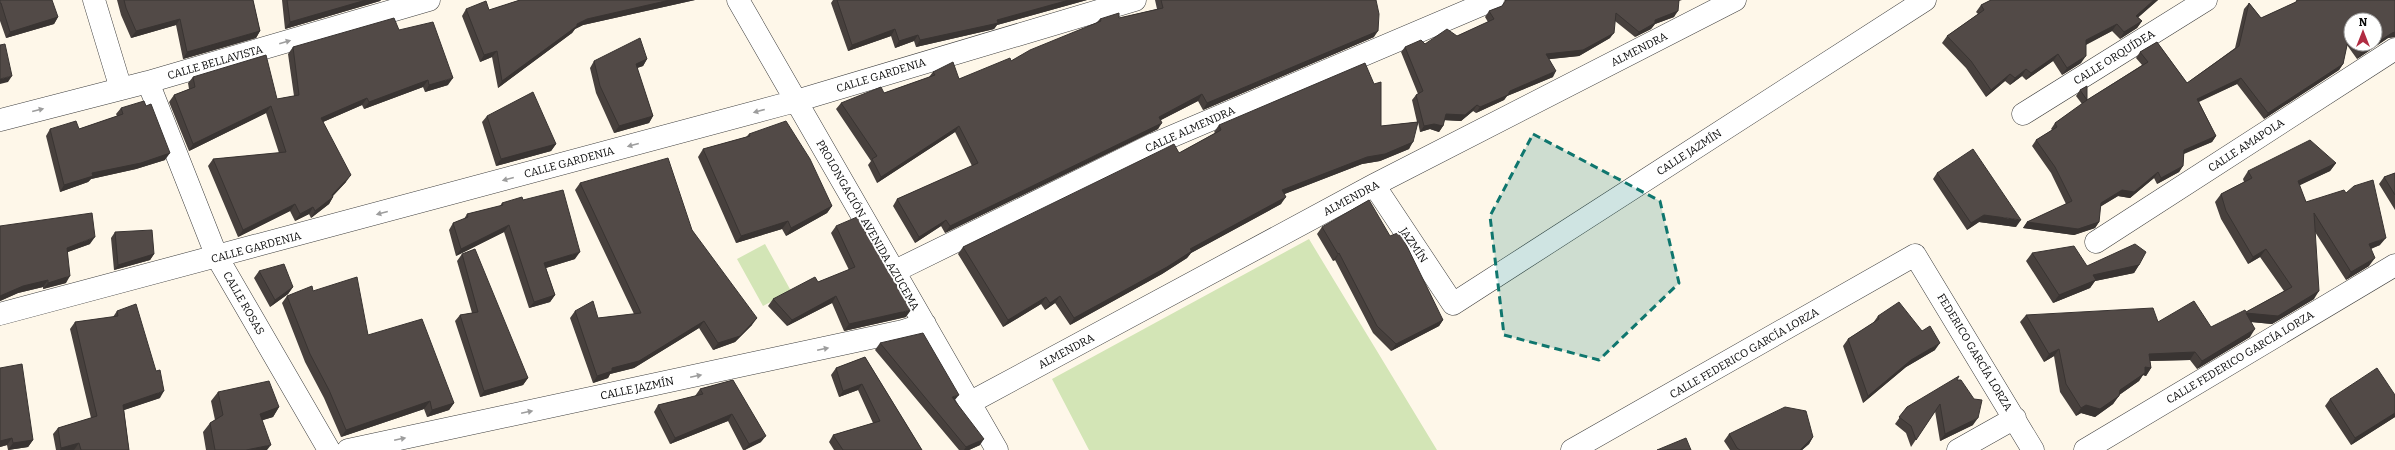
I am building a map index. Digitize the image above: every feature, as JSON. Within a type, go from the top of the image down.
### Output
[{"type":"street","points":[[94,0],[121,89]]},
{"type":"street","name":"CALLE BELLAVISTA","points":[[0,120],[148,82],[429,0]]},
{"type":"street","name":"PROLONGACIÓN AVENIDA AZUCEMA","points":[[738,0],[893,272],[971,402],[997,450]]},
{"type":"street","name":"CALLE GARDENIA","points":[[0,314],[217,257],[796,100],[1134,0]]},
{"type":"street","name":"CALLE ALMENDRA","points":[[893,272],[1154,144],[1493,0]]},
{"type":"street","name":"ALMENDRA","points":[[971,402],[1711,6],[1735,0]]},
{"type":"street","name":"CALLE JAZMÍN","points":[[1454,304],[1925,0]]},
{"type":"street","name":"CALLE ORQUÍDEA","points":[[2023,114],[2206,0]]},
{"type":"street","name":"CALLE AMAPOLA","points":[[2096,242],[2395,49]]},
{"type":"street","name":"CALLE ROSAS","points":[[148,82],[217,257],[329,450]]},
{"type":"street","name":"JAZMÍN","points":[[1374,185],[1454,304]]},
{"type":"street","name":"FEDERICO GARCÍA LORZA","points":[[1915,255],[2033,450]]},
{"type":"street","name":"CALLE FEDERICO GARCÍA LORZA","points":[[1572,450],[1915,255]]},
{"type":"street","name":"CALLE FEDERICO GARCÍA LORZA","points":[[2085,450],[2395,265]]},
{"type":"street","name":"CALLE JAZMÍN","points":[[348,450],[903,332],[925,324]]},
{"type":"street","points":[[1958,450],[2015,418]]},
{"type":"highlighted area","points":[[1533,134],[1660,201],[1679,283],[1599,360],[1504,335],[1490,216]]},
{"type":"green space","points":[[1309,239],[1437,450],[1089,450],[1052,379]]},
{"type":"green space","points":[[765,244],[791,291],[763,306],[737,259]]},
{"type":"building","points":[[0,0],[52,0],[58,17],[10,32]]},
{"type":"building","points":[[124,0],[253,0],[260,31],[187,52],[180,19],[136,31]]},
{"type":"building","points":[[287,0],[366,0],[290,22]]},
{"type":"building","points":[[520,0],[670,0],[587,19],[577,24],[577,26],[502,81],[497,51],[484,55],[466,9],[486,1],[489,10]]},
{"type":"building","points":[[837,0],[1069,0],[997,20],[998,23],[920,40],[918,35],[899,41],[895,29],[852,45]]},
{"type":"building","points":[[1161,0],[1376,0],[1379,14],[1378,31],[1207,103],[1202,94],[1159,117],[1162,123],[950,226],[946,220],[919,237],[897,199],[978,163],[959,126],[881,177],[872,159],[877,156],[841,103],[881,87],[884,93],[935,75],[933,72],[953,62],[959,79],[1010,58],[1011,61],[1030,50],[1101,21],[1100,19],[1119,13],[1119,18],[1163,8]]},
{"type":"building","points":[[1506,0],[1679,0],[1678,11],[1655,20],[1655,23],[1639,32],[1616,13],[1614,33],[1583,50],[1546,54],[1556,71],[1510,91],[1508,95],[1480,107],[1477,105],[1465,115],[1446,114],[1443,126],[1434,124],[1424,126],[1416,95],[1423,91],[1405,47],[1421,40],[1425,44],[1447,29],[1457,36],[1494,19],[1489,11],[1502,6]]},
{"type":"building","points":[[1991,0],[2154,0],[2136,16],[2142,21],[2124,32],[2117,24],[2086,40],[2086,56],[2067,68],[2058,54],[2031,73],[2026,69],[2015,78],[2010,74],[1991,90],[1971,61],[1947,36],[1984,10],[1981,5]]},
{"type":"building","points":[[2297,0],[2395,0],[2395,32],[2383,39],[2383,12],[2343,12],[2343,52],[2346,52],[2343,64],[2268,113],[2241,78],[2197,99],[2216,136],[2184,150],[2183,166],[2161,178],[2158,172],[2134,192],[2122,190],[2101,203],[2099,222],[2078,229],[2027,222],[2072,201],[2055,167],[2036,140],[2057,127],[2055,123],[2087,100],[2148,62],[2140,52],[2157,42],[2187,83],[2239,46],[2249,3],[2261,18],[2296,2]]},
{"type":"building","points":[[394,18],[399,30],[433,22],[453,78],[429,85],[428,80],[369,102],[367,98],[321,118],[351,175],[332,195],[333,197],[315,211],[313,207],[300,214],[295,204],[243,230],[213,159],[286,152],[271,106],[193,144],[174,95],[195,87],[193,77],[266,55],[277,99],[299,95],[293,47]]},
{"type":"building","points":[[640,38],[647,59],[636,64],[653,116],[619,126],[600,86],[594,61]]},
{"type":"building","points":[[5,44],[12,76],[0,79],[0,45]]},
{"type":"building","points":[[1365,63],[1374,84],[1381,82],[1381,126],[1418,122],[1413,142],[1385,154],[1367,157],[1282,190],[1286,197],[1190,249],[1192,251],[1167,267],[1074,318],[1060,296],[1050,303],[1046,297],[1008,320],[963,247],[1174,144],[1179,153],[1221,130],[1219,125]]},
{"type":"building","points":[[2087,86],[2087,100],[2080,90]]},
{"type":"building","points":[[533,92],[556,144],[501,159],[487,116]]},
{"type":"building","points":[[144,101],[146,106],[151,104],[170,153],[141,163],[92,173],[93,176],[64,185],[50,129],[76,121],[79,129],[123,114],[121,108]]},
{"type":"building","points":[[786,121],[810,159],[832,206],[791,228],[788,221],[741,236],[703,149],[750,136],[749,134]]},
{"type":"building","points":[[2310,140],[2336,163],[2298,181],[2306,202],[2344,190],[2346,193],[2354,186],[2373,180],[2386,238],[2369,244],[2375,258],[2351,272],[2314,213],[2319,291],[2278,316],[2246,313],[2255,329],[2202,361],[2195,352],[2149,354],[2151,368],[2145,367],[2145,373],[2120,390],[2119,396],[2100,409],[2086,405],[2081,408],[2066,384],[2059,349],[2049,354],[2026,315],[2153,308],[2158,322],[2194,301],[2211,327],[2245,310],[2246,312],[2292,287],[2266,249],[2253,257],[2226,211],[2221,194],[2252,178],[2248,171]]},
{"type":"building","points":[[1973,149],[2021,220],[1984,215],[1971,223],[1937,173]]},
{"type":"building","points":[[668,158],[692,230],[757,318],[740,336],[718,343],[704,321],[639,361],[612,368],[612,371],[597,376],[575,311],[593,301],[598,318],[641,313],[580,183]]},
{"type":"building","points":[[2395,173],[2395,195],[2384,177]]},
{"type":"building","points":[[563,190],[580,252],[544,263],[555,295],[534,302],[509,225],[461,249],[453,223],[468,217],[467,214],[503,205],[502,203],[522,197],[523,200]]},
{"type":"building","points":[[1369,200],[1390,236],[1400,232],[1443,320],[1396,344],[1377,326],[1339,253],[1338,254],[1322,227]]},
{"type":"building","points":[[92,213],[95,237],[67,248],[70,276],[48,283],[48,280],[23,286],[0,296],[0,226]]},
{"type":"building","points":[[857,217],[911,310],[849,324],[836,296],[792,320],[773,299],[815,277],[818,282],[855,267],[836,226]]},
{"type":"building","points":[[152,230],[154,254],[118,265],[115,232]]},
{"type":"building","points":[[2135,244],[2146,252],[2139,265],[2093,275],[2096,280],[2059,295],[2032,253],[2074,246],[2087,266]]},
{"type":"building","points":[[475,249],[528,378],[484,391],[460,315],[478,312],[462,254]]},
{"type":"building","points":[[284,264],[293,287],[275,300],[259,271]]},
{"type":"building","points":[[357,277],[368,335],[422,319],[454,403],[432,410],[430,401],[346,430],[329,390],[310,354],[287,296],[312,286],[313,291]]},
{"type":"building","points":[[1899,302],[1922,331],[1930,326],[1940,343],[1911,360],[1868,396],[1848,339],[1879,319],[1878,316]]},
{"type":"building","points":[[136,304],[156,371],[160,370],[164,391],[123,405],[129,450],[81,450],[79,443],[61,448],[58,428],[97,416],[75,322],[118,316],[117,311]]},
{"type":"building","points":[[923,333],[959,395],[952,397],[984,439],[966,447],[880,343]]},
{"type":"building","points":[[865,357],[922,450],[843,450],[833,435],[880,421],[862,384],[843,391],[836,368]]},
{"type":"building","points":[[22,364],[33,440],[13,443],[12,438],[0,441],[0,368]]},
{"type":"building","points":[[2377,368],[2395,395],[2395,413],[2355,438],[2330,399]]},
{"type":"building","points":[[1959,376],[1957,380],[1961,380],[1974,399],[1982,400],[1978,418],[1945,434],[1940,404],[1916,440],[1911,426],[1899,417],[1907,407]]},
{"type":"building","points":[[733,380],[766,436],[749,444],[732,414],[675,438],[658,405],[703,394],[700,389]]},
{"type":"building","points":[[269,381],[279,407],[260,414],[271,445],[246,450],[215,450],[210,423],[223,415],[218,392]]},
{"type":"building","points":[[1785,407],[1806,411],[1813,437],[1800,450],[1740,450],[1737,448],[1729,434]]},
{"type":"building","points":[[1686,438],[1691,450],[1657,450]]}]
